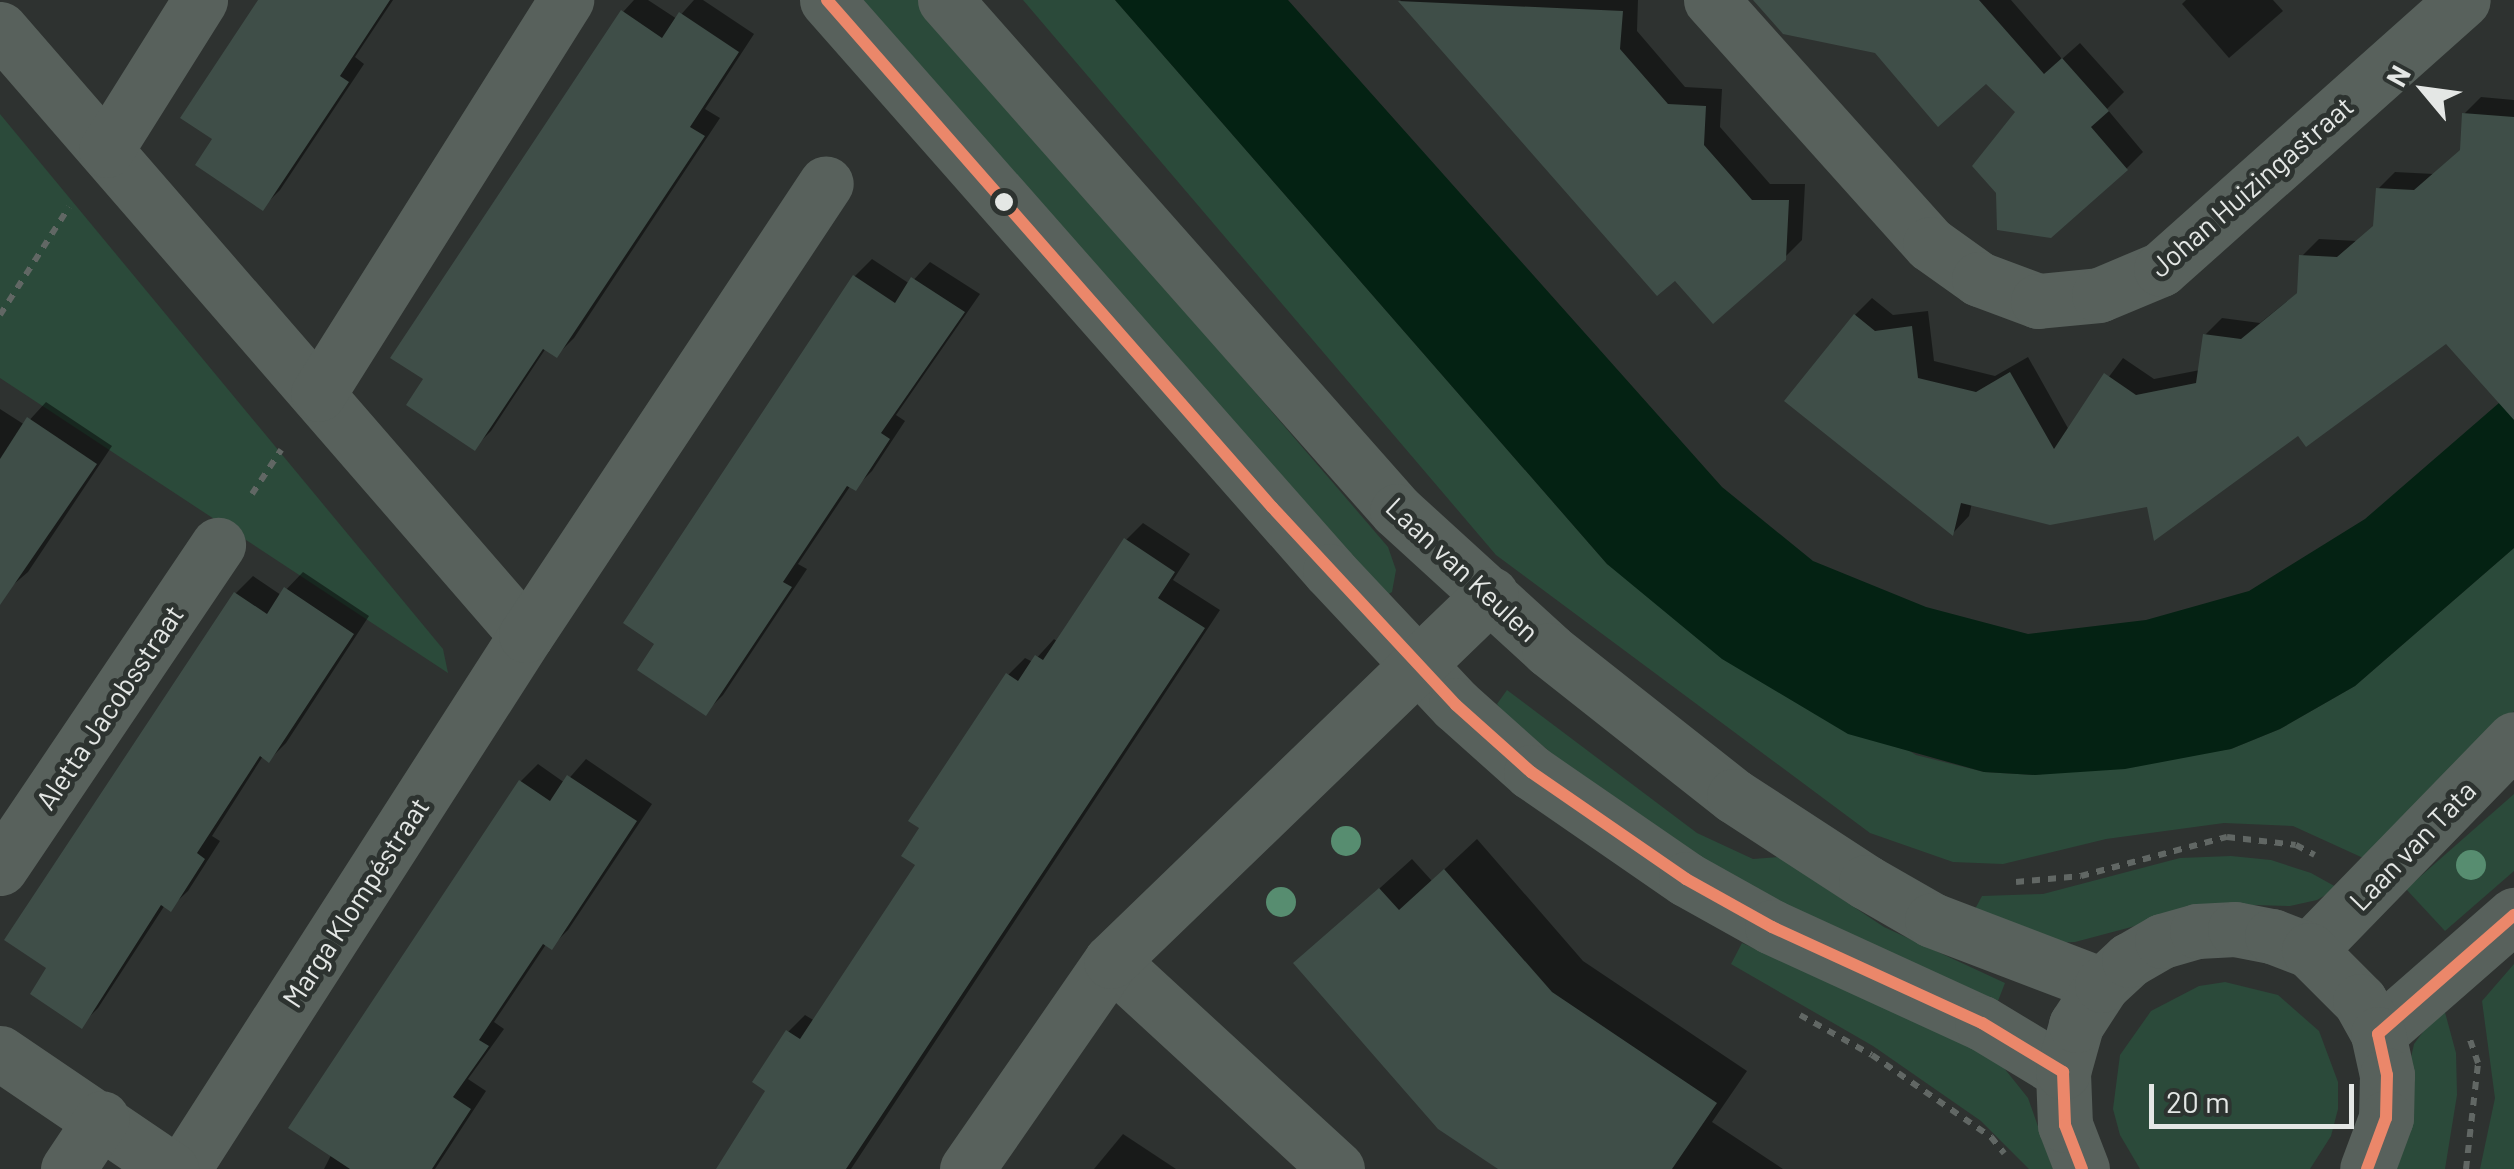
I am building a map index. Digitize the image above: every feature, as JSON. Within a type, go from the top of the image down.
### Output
[{"type":"street","points":[[106,150],[200,0]]},
{"type":"street","points":[[318,394],[566,0]]},
{"type":"street","points":[[827,0],[1272,507],[1416,663],[1532,772],[1686,879],[1772,926],[1982,1024],[2063,1072]]},
{"type":"street","name":"Laan van Keulen","points":[[945,0],[1397,511],[1550,650],[1734,796],[1866,882],[1932,920],[2102,985]]},
{"type":"street","name":"Johan Huizingastraat","points":[[1711,0],[1930,244],[1979,279],[2038,302],[2099,296],[2161,268],[2464,0]]},
{"type":"street","points":[[0,28],[526,635]]},
{"type":"street","name":"Marga Klompéstraat","points":[[183,1169],[526,635],[826,183]]},
{"type":"street","name":"Aletta Jacobsstraat","points":[[0,868],[218,545]]},
{"type":"street","points":[[967,1169],[1111,961],[1491,594]]},
{"type":"street","name":"Laan van Tata","points":[[2309,950],[2514,739]]},
{"type":"street","points":[[2378,1034],[2514,915]]},
{"type":"street","points":[[2082,1169],[2065,1125],[2063,1072],[2076,1025],[2102,985],[2129,960],[2162,941],[2198,931],[2254,932],[2309,950],[2360,1000],[2378,1034],[2387,1075],[2386,1118],[2367,1169]]},
{"type":"street","points":[[1111,961],[1337,1169]]},
{"type":"street","points":[[0,1053],[102,1118],[171,1169]]},
{"type":"street","points":[[68,1169],[102,1118]]},
{"type":"path","points":[[0,315],[106,150]]},
{"type":"path","points":[[218,545],[318,394]]},
{"type":"path","points":[[1998,884],[2081,876],[2152,854],[2227,838],[2296,845],[2372,888]]},
{"type":"path","points":[[2446,973],[2478,1063],[2466,1169]]},
{"type":"shaded area","points":[[850,0],[919,0],[1388,547],[1396,570],[1392,592],[1387,595]]},
{"type":"shaded area","points":[[1023,0],[1115,0],[1607,564],[1916,755],[1984,772],[2035,775],[2231,749],[2280,729],[2355,686],[2514,548],[2514,711],[2436,800],[2372,862],[2293,826],[2224,823],[2106,839],[2003,864],[1953,862],[1870,833],[1496,555]]},
{"type":"shaded area","points":[[1115,0],[1288,0],[1722,487],[1813,561],[1926,607],[2028,634],[2146,620],[2249,591],[2365,519],[2514,390],[2514,548],[2355,686],[2280,729],[2231,749],[2125,769],[2035,775],[1984,772],[1848,734],[1722,659],[1607,564]]},
{"type":"shaded area","points":[[0,114],[443,649],[448,673],[0,378]]},
{"type":"shaded area","points":[[1507,690],[1697,833],[1753,859],[1779,857],[1884,927],[2005,983],[1998,1001],[1738,886],[1633,822],[1504,713],[1497,704]]},
{"type":"shaded area","points":[[2514,794],[2514,871],[2445,931],[2406,889]]},
{"type":"shaded area","points":[[2231,856],[2271,860],[2311,873],[2338,888],[2317,900],[2290,906],[2218,904],[2075,942],[2053,943],[1975,909],[1982,896],[2043,894],[2180,858]]},
{"type":"shaded area","points":[[1742,943],[1980,1047],[2000,1063],[2028,1098],[2053,1169],[2029,1169],[1981,1121],[1873,1046],[1731,964]]},
{"type":"shaded area","points":[[2514,964],[2514,1169],[2480,1169],[2495,1098],[2482,1001]]},
{"type":"shaded area","points":[[2225,982],[2278,995],[2319,1031],[2338,1082],[2338,1109],[2331,1136],[2310,1169],[2140,1169],[2120,1135],[2113,1109],[2120,1055],[2151,1011],[2199,986]]},
{"type":"shaded area","points":[[2443,1005],[2456,1053],[2457,1095],[2445,1169],[2386,1169],[2414,1044]]},
{"type":"building","points":[[258,0],[390,0],[340,76],[349,82],[263,211],[195,165],[212,139],[180,118]]},
{"type":"building","points":[[1753,0],[1979,0],[2044,74],[2062,58],[2109,111],[2091,127],[2128,170],[2051,238],[1997,230],[1996,193],[1972,166],[2015,112],[1986,84],[1938,127],[1875,53],[1783,34]]},
{"type":"building","points":[[1398,1],[1623,11],[1620,49],[1668,104],[1706,106],[1704,145],[1752,200],[1789,200],[1786,260],[1713,324],[1675,281],[1657,296]]},
{"type":"building","points":[[621,10],[662,38],[679,12],[739,52],[690,127],[705,136],[557,358],[543,349],[475,451],[406,405],[423,379],[390,358]]},
{"type":"building","points":[[2462,113],[2514,117],[2514,420],[2446,344],[2306,447],[2298,436],[2154,541],[2147,507],[2050,525],[1961,503],[1953,536],[1784,401],[1854,314],[1875,331],[1912,326],[1918,378],[1976,392],[2010,372],[2054,449],[2104,373],[2136,395],[2196,383],[2203,334],[2241,339],[2297,293],[2299,255],[2337,257],[2373,226],[2376,188],[2414,190],[2460,150]]},
{"type":"building","points":[[853,275],[895,303],[911,277],[965,312],[881,433],[890,439],[856,491],[847,486],[783,582],[792,587],[706,716],[637,670],[654,644],[623,623]]},
{"type":"building","points":[[27,417],[97,464],[0,605],[0,459]]},
{"type":"building","points":[[1124,538],[1175,572],[1158,598],[1205,628],[846,1169],[716,1169],[765,1091],[752,1082],[786,1030],[800,1039],[915,865],[901,856],[919,828],[908,821],[1006,673],[1018,681],[1035,655],[1043,660]]},
{"type":"building","points":[[284,587],[354,634],[269,763],[260,756],[197,853],[205,859],[171,912],[161,905],[82,1029],[30,994],[46,968],[4,940],[234,592],[267,614]]},
{"type":"building","points":[[567,775],[637,821],[552,950],[543,944],[479,1040],[489,1046],[453,1097],[471,1109],[432,1169],[350,1169],[288,1128],[519,780],[550,801]]},
{"type":"building","points":[[1444,869],[1552,992],[1717,1103],[1672,1169],[1498,1169],[1438,1129],[1293,963],[1379,888],[1399,910]]},
{"type":"transit line","points":[[827,0],[1272,507],[1456,705],[1531,772],[1686,879],[1772,927],[1982,1023],[2063,1072],[2065,1125],[2082,1169]]},
{"type":"transit line","points":[[2367,1169],[2386,1118],[2387,1075],[2378,1034],[2514,915]]}]
